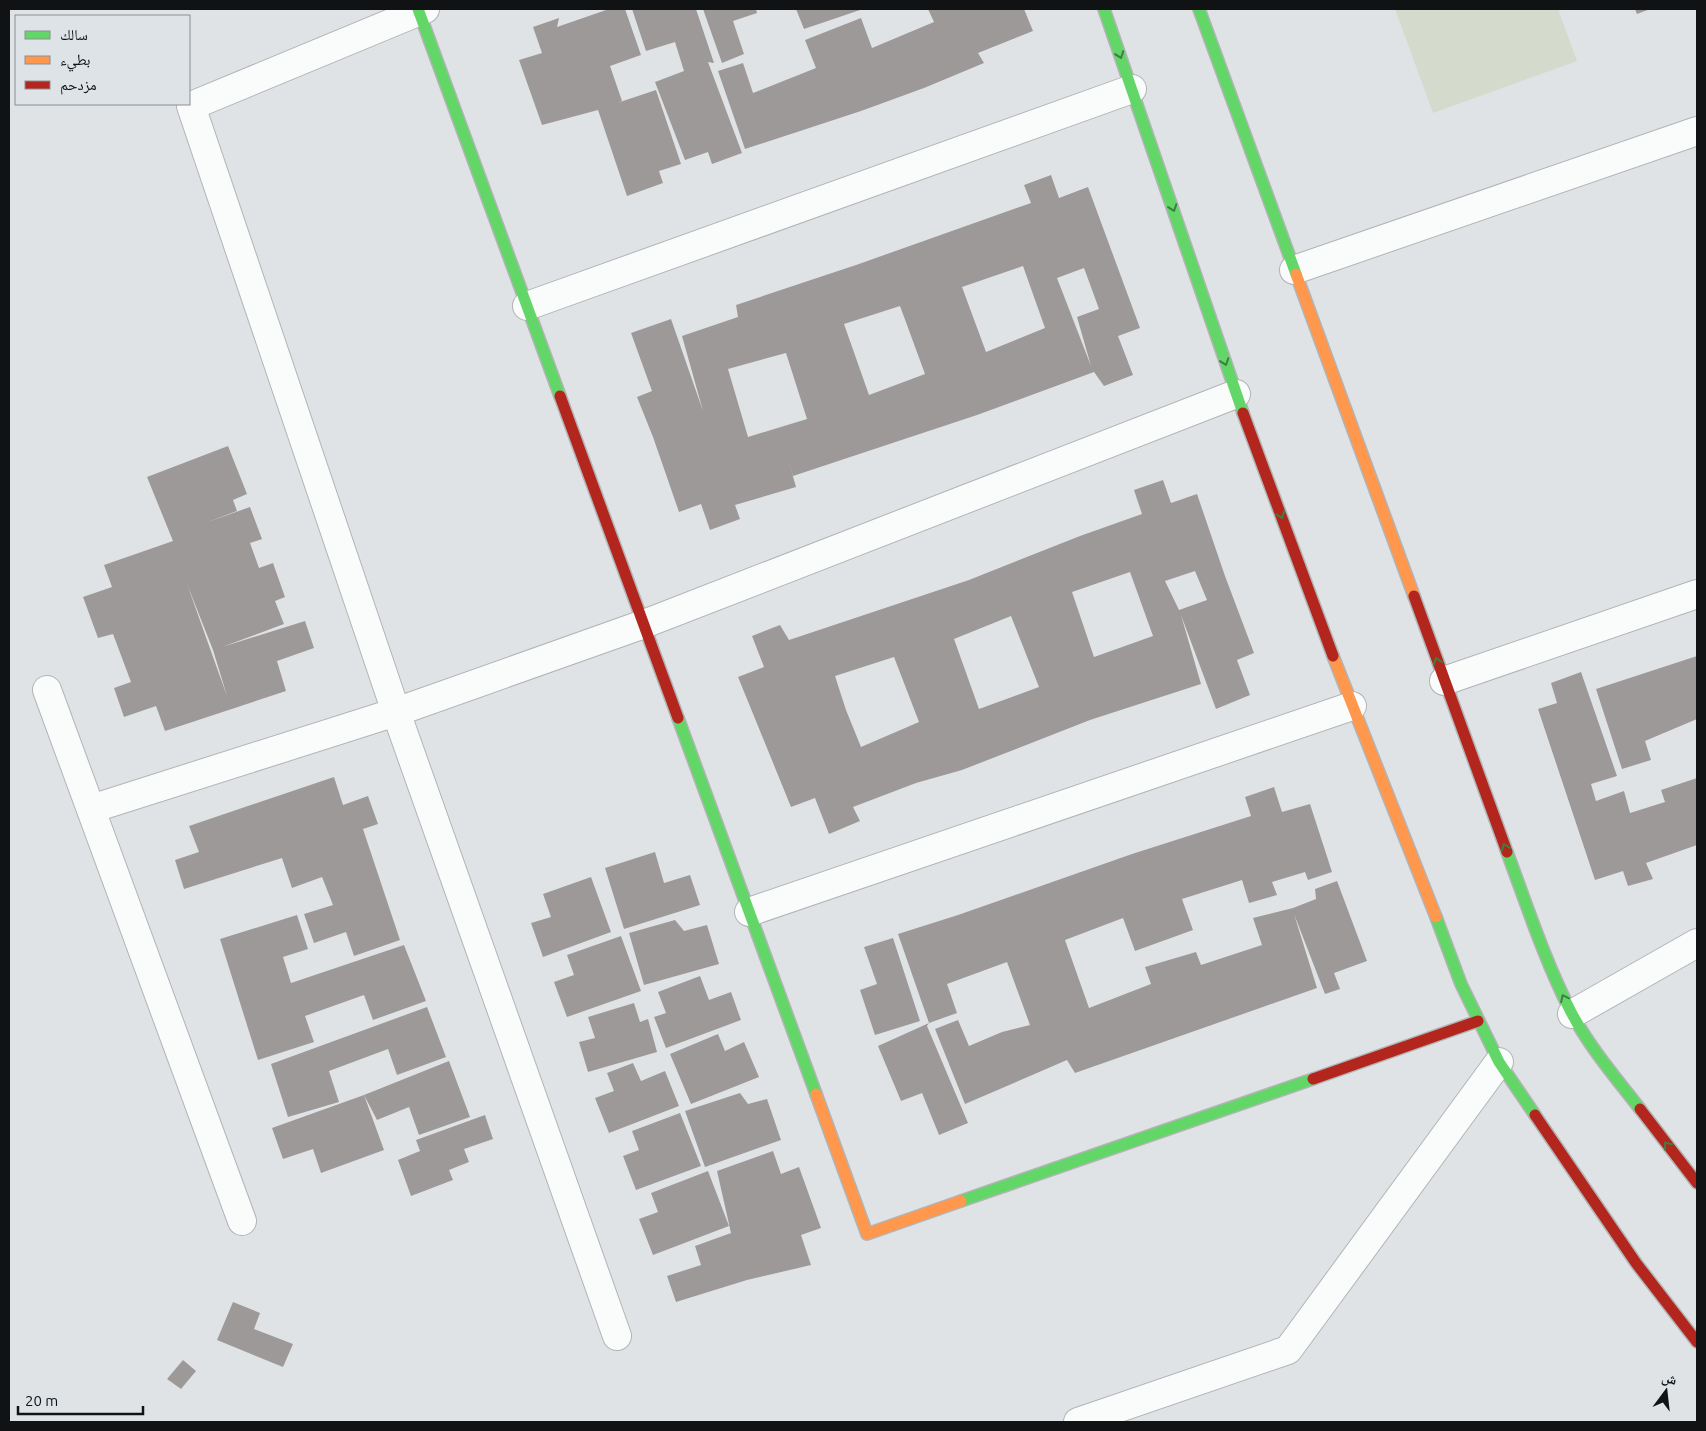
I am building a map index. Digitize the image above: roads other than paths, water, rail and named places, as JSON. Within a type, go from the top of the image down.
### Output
[{"type":"street","points":[[1104,9],[1236,394],[1352,706],[1448,946],[1461,984],[1499,1062],[1636,1263],[1697,1342]]},
{"type":"street","points":[[1199,9],[1551,971],[1572,1014],[1593,1048],[1697,1183]]},
{"type":"street","points":[[617,1336],[396,712],[191,106],[421,10],[527,306],[867,1234],[1478,1021]]},
{"type":"street","points":[[527,306],[1132,89]]},
{"type":"street","points":[[1294,270],[1697,131]]},
{"type":"street","points":[[91,809],[396,712],[644,624],[1236,394]]},
{"type":"street","points":[[1444,681],[1697,594]]},
{"type":"street","points":[[47,690],[242,1221]]},
{"type":"street","points":[[749,912],[1352,706]]},
{"type":"street","points":[[1572,1014],[1697,943]]},
{"type":"street","points":[[1078,1422],[1288,1350],[1499,1062]]}]
